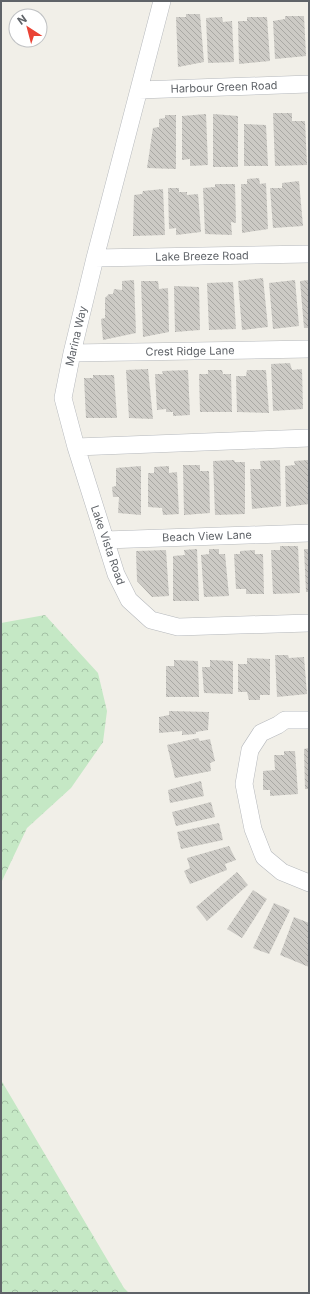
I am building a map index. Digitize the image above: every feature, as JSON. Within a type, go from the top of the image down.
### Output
[{"type":"street","name":"Marina Way","points":[[76,447],[63,398],[72,353],[95,258],[162,1]]},
{"type":"street","name":"Harbour Green Road","points":[[139,90],[309,84]]},
{"type":"street","name":"Lake Breeze Road","points":[[95,258],[309,254]]},
{"type":"street","name":"Crest Ridge Lane","points":[[72,353],[309,349]]},
{"type":"street","points":[[76,447],[309,438]]},
{"type":"street","name":"Lake Vista Road","points":[[76,447],[116,574],[129,600],[151,620],[178,627],[309,623]]},
{"type":"street","name":"Beach View Lane","points":[[105,540],[309,533]]},
{"type":"street","points":[[309,720],[285,720],[261,733],[250,750],[244,784],[253,829],[264,857],[282,872],[309,883]]},
{"type":"green space","points":[[45,615],[98,673],[107,711],[103,742],[71,788],[27,828],[1,883],[1,623]]},
{"type":"green space","points":[[1,1080],[124,1288],[129,1293],[1,1293]]},
{"type":"building","points":[[186,14],[200,14],[204,62],[178,67],[176,17],[186,17]]},
{"type":"building","points":[[285,16],[304,16],[306,56],[275,59],[273,21],[285,19]]},
{"type":"building","points":[[222,17],[223,22],[232,21],[234,62],[208,63],[206,18]]},
{"type":"building","points":[[247,17],[267,17],[270,61],[239,64],[238,21],[247,21]]},
{"type":"building","points":[[273,113],[292,113],[292,121],[305,121],[307,165],[275,166]]},
{"type":"building","points":[[206,114],[208,165],[190,166],[190,159],[182,160],[182,116]]},
{"type":"building","points":[[213,114],[238,116],[238,167],[213,167]]},
{"type":"building","points":[[165,115],[176,115],[176,169],[147,168],[153,128],[159,127],[159,119],[165,118]]},
{"type":"building","points":[[244,124],[266,125],[268,166],[244,166]]},
{"type":"building","points":[[259,178],[260,184],[266,183],[268,229],[242,233],[241,184],[247,184],[247,179]]},
{"type":"building","points":[[299,181],[303,226],[273,228],[270,188],[282,188],[282,183]]},
{"type":"building","points":[[215,184],[235,184],[236,223],[231,222],[232,235],[205,234],[203,188],[215,187]]},
{"type":"building","points":[[168,188],[179,188],[179,192],[187,192],[187,195],[198,194],[201,232],[176,235],[176,228],[169,229]]},
{"type":"building","points":[[163,189],[165,235],[133,236],[134,195],[142,194],[143,191]]},
{"type":"building","points":[[263,278],[268,327],[242,330],[238,281]]},
{"type":"building","points":[[134,280],[136,333],[103,340],[101,319],[105,318],[105,298],[109,294],[113,294],[114,289],[122,290],[122,281]]},
{"type":"building","points":[[295,280],[299,326],[273,329],[269,283]]},
{"type":"building","points":[[309,280],[309,328],[304,328],[300,281]]},
{"type":"building","points":[[141,281],[158,281],[159,289],[168,288],[169,332],[143,337]]},
{"type":"building","points":[[233,282],[236,329],[209,330],[207,283]]},
{"type":"building","points":[[174,286],[199,287],[200,330],[175,332]]},
{"type":"building","points":[[290,363],[292,370],[302,369],[303,409],[273,411],[271,364]]},
{"type":"building","points":[[148,369],[153,419],[129,418],[126,370]]},
{"type":"building","points":[[188,370],[190,415],[173,416],[173,412],[166,412],[166,409],[157,410],[155,374],[163,374],[162,371]]},
{"type":"building","points":[[208,370],[222,370],[223,374],[231,374],[232,412],[200,412],[199,374],[208,374]]},
{"type":"building","points":[[247,370],[266,370],[269,413],[237,412],[236,376],[246,376]]},
{"type":"building","points":[[93,375],[114,375],[117,418],[86,418],[84,378],[93,378]]},
{"type":"building","points":[[234,460],[235,462],[245,462],[245,514],[215,515],[213,461]]},
{"type":"building","points":[[280,460],[281,506],[252,509],[250,469],[261,469],[260,461]]},
{"type":"building","points":[[308,460],[309,504],[286,507],[285,466],[295,465],[294,461]]},
{"type":"building","points":[[183,465],[200,465],[200,471],[209,471],[210,513],[184,515]]},
{"type":"building","points":[[141,466],[141,515],[118,513],[119,497],[113,497],[112,487],[116,486],[116,468]]},
{"type":"building","points":[[169,466],[169,473],[177,472],[179,514],[163,515],[162,508],[148,507],[148,473],[154,473],[154,467]]},
{"type":"building","points":[[280,546],[298,546],[300,593],[273,594],[271,550],[280,550]]},
{"type":"building","points":[[197,549],[199,601],[173,601],[173,556],[185,555],[184,550]]},
{"type":"building","points":[[209,549],[219,549],[219,554],[225,554],[229,596],[204,597],[201,555],[209,554]]},
{"type":"building","points":[[304,549],[309,549],[309,592],[306,592]]},
{"type":"building","points":[[166,550],[169,596],[152,597],[137,581],[136,551]]},
{"type":"building","points":[[255,550],[255,554],[263,554],[264,594],[246,594],[246,589],[236,589],[234,554],[240,554],[240,551]]},
{"type":"building","points":[[275,655],[288,655],[289,658],[304,657],[307,694],[277,697]]},
{"type":"building","points":[[247,658],[270,659],[270,695],[260,695],[260,700],[249,700],[247,692],[238,692],[238,664],[247,664]]},
{"type":"building","points":[[174,660],[198,661],[199,697],[166,697],[166,666],[174,666]]},
{"type":"building","points":[[210,660],[233,661],[233,694],[204,693],[202,667],[210,667]]},
{"type":"building","points":[[169,711],[209,712],[208,730],[196,732],[196,734],[182,735],[182,731],[159,733],[159,717],[169,715]]},
{"type":"building","points":[[198,738],[200,741],[210,739],[215,761],[210,763],[211,771],[175,778],[167,745]]},
{"type":"building","points":[[309,748],[309,789],[305,789],[304,749]]},
{"type":"building","points":[[284,751],[295,751],[298,794],[270,796],[270,790],[263,790],[263,771],[275,770],[274,755],[284,755]]},
{"type":"building","points":[[201,781],[204,796],[170,803],[168,790]]},
{"type":"building","points":[[211,802],[215,817],[176,826],[172,812]]},
{"type":"building","points":[[219,823],[223,840],[181,849],[177,832]]},
{"type":"building","points":[[229,846],[236,860],[225,864],[227,870],[190,884],[184,871],[190,868],[187,858]]},
{"type":"building","points":[[237,872],[248,885],[207,921],[196,907]]},
{"type":"building","points":[[253,890],[267,899],[242,938],[227,929]]},
{"type":"building","points":[[274,903],[290,910],[269,954],[253,948]]},
{"type":"building","points":[[294,917],[309,923],[309,967],[280,955]]}]
